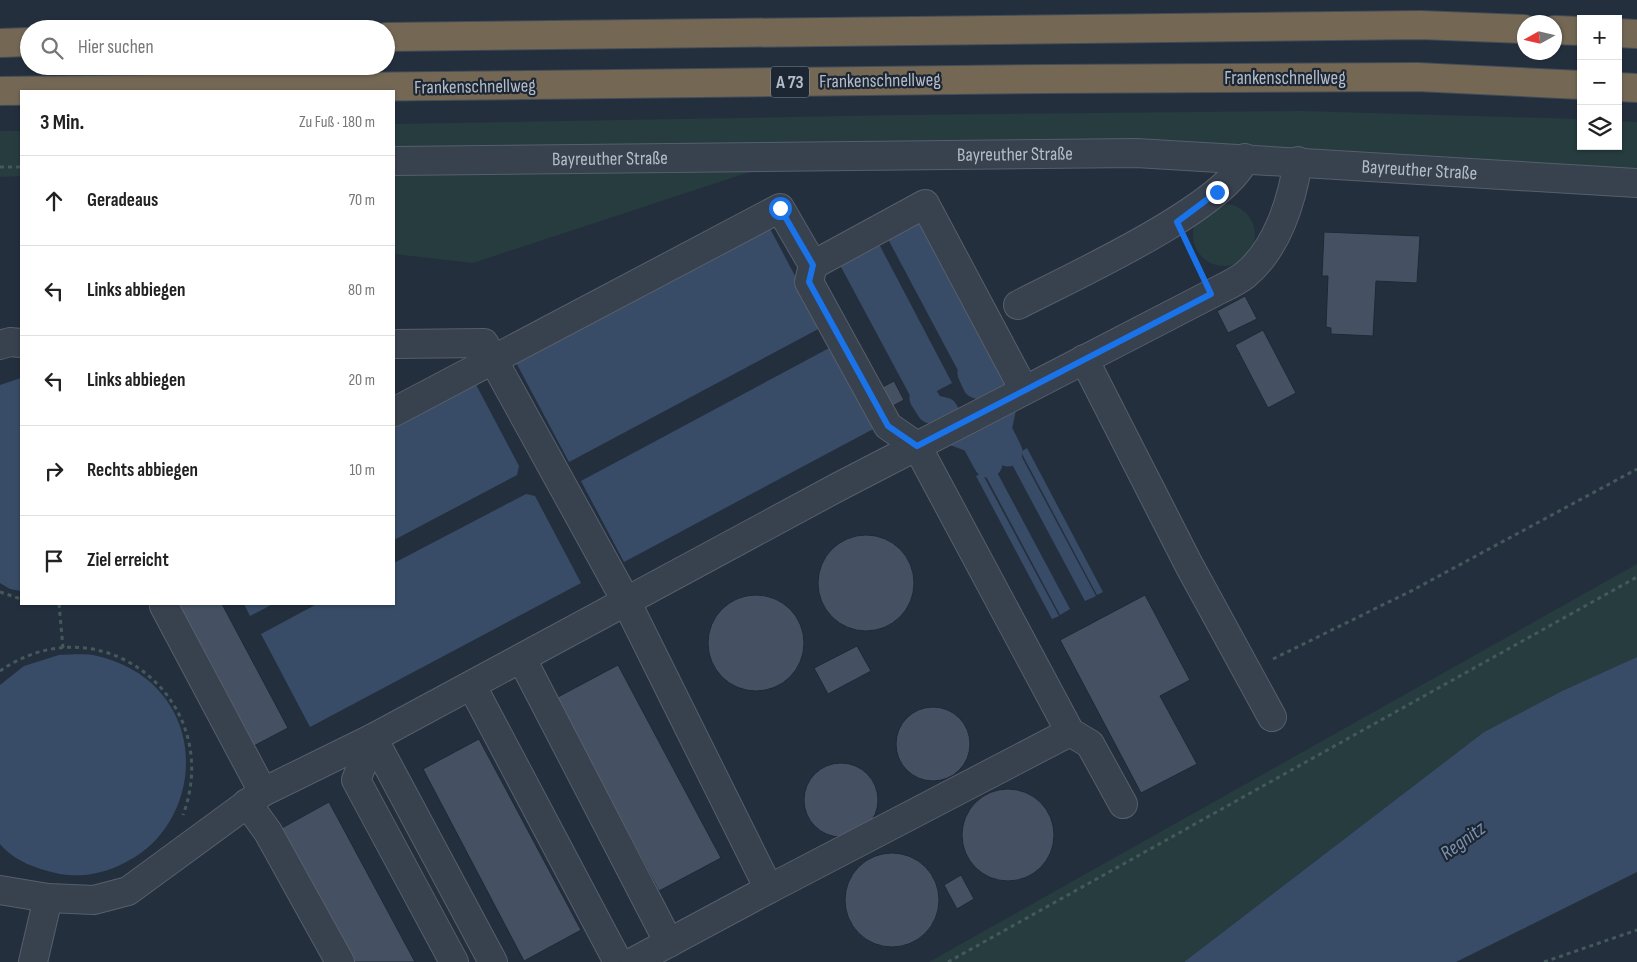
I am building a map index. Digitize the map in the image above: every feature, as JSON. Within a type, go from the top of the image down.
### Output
[{"type":"highway","points":[[395,37],[1420,25],[1517,29]]},
{"type":"highway","points":[[1562,31],[1577,32]]},
{"type":"highway","points":[[1622,33],[1637,34]]},
{"type":"highway","points":[[0,43],[20,42]]},
{"type":"highway","name":"Frankenschnellweg","points":[[80,90],[1045,78],[1417,77],[1577,85]]},
{"type":"highway","points":[[1622,87],[1637,88]]},
{"type":"highway","name":"Frankenschnellweg","points":[[0,91],[20,91]]},
{"type":"street","name":"Bayreuther Straße","points":[[395,160],[1136,153],[1298,161],[1637,183]]},
{"type":"street","points":[[1018,305],[1177,222],[1217,192],[1242,166],[1245,158]]},
{"type":"street","points":[[0,890],[48,898],[94,900],[128,891],[255,798],[472,686],[626,601],[917,446],[1245,275],[1270,246],[1282,222],[1298,161]]},
{"type":"street","points":[[813,265],[925,204],[1024,390]]},
{"type":"street","points":[[395,411],[780,208],[813,265],[809,282],[888,426],[917,446],[1070,732],[1090,744],[1123,804]]},
{"type":"street","points":[[0,345],[10,342],[20,343]]},
{"type":"street","points":[[395,344],[484,343],[626,601],[769,889]]},
{"type":"street","points":[[1084,359],[1189,565],[1272,717]]},
{"type":"street","points":[[164,606],[255,798],[268,832],[340,962]]},
{"type":"street","points":[[522,659],[669,943]]},
{"type":"street","points":[[472,686],[618,962]]},
{"type":"street","points":[[633,962],[1070,732]]},
{"type":"street","points":[[373,738],[356,780],[454,962]]},
{"type":"street","points":[[373,738],[492,962]]},
{"type":"street","points":[[33,962],[48,898]]},
{"type":"path","points":[[0,167],[20,167]]},
{"type":"path","points":[[1177,222],[1211,294]]},
{"type":"path","points":[[1247,672],[1413,590],[1637,468]]},
{"type":"path","points":[[948,962],[1637,577]]},
{"type":"path","points":[[0,592],[20,599]]},
{"type":"path","points":[[59,605],[63,648]]},
{"type":"path","points":[[0,671],[20,659],[41,652],[63,648],[92,649],[120,658],[138,667],[167,694],[178,710],[187,732],[192,754],[192,778],[188,801],[180,822]]},
{"type":"path","points":[[1544,962],[1637,930]]},
{"type":"green space","points":[[1302,111],[1577,119],[1577,150],[1622,150],[1622,121],[1637,122],[1637,192],[1176,163],[780,162],[473,263],[395,254],[395,124],[900,115]]},
{"type":"green space","points":[[0,131],[20,131],[20,176],[0,177]]},
{"type":"green space","points":[[1224,204],[1236,207],[1246,213],[1252,223],[1255,235],[1252,247],[1246,257],[1236,263],[1224,266],[1212,263],[1202,257],[1196,247],[1193,235],[1196,223],[1202,213],[1212,207]]},
{"type":"green space","points":[[1637,564],[1637,657],[1562,691],[1484,732],[1184,962],[929,962]]},
{"type":"water","points":[[927,219],[1000,357],[962,378],[888,239]]},
{"type":"water","points":[[766,221],[822,327],[569,462],[512,355]]},
{"type":"water","points":[[879,244],[952,383],[914,403],[840,265]]},
{"type":"water","points":[[833,346],[877,427],[624,562],[581,481]]},
{"type":"water","points":[[20,378],[20,591],[10,589],[0,583],[0,385]]},
{"type":"water","points":[[473,379],[519,466],[517,475],[395,539],[395,420]]},
{"type":"water","points":[[1017,448],[1096,596],[1085,601],[1006,453]]},
{"type":"water","points":[[1027,448],[1103,592],[1097,595],[1021,452]]},
{"type":"water","points":[[991,461],[1070,609],[1060,615],[981,467]]},
{"type":"water","points":[[982,473],[1059,616],[1052,619],[976,476]]},
{"type":"water","points":[[526,494],[535,496],[581,583],[310,727],[261,634],[315,605],[395,605],[395,562]]},
{"type":"water","points":[[244,605],[271,605],[250,616]]},
{"type":"water","points":[[59,655],[97,656],[139,673],[159,691],[174,712],[183,736],[186,760],[184,785],[176,808],[164,830],[147,848],[126,862],[102,872],[86,875],[60,874],[35,867],[13,856],[0,844],[0,685],[24,666]]},
{"type":"water","name":"Regnitz","points":[[1637,657],[1637,872],[1456,962],[1184,962],[1484,732],[1562,691]]},
{"type":"building","points":[[1324,232],[1420,236],[1417,283],[1376,281],[1373,336],[1331,334],[1331,328],[1326,327],[1328,276],[1322,276]]},
{"type":"building","points":[[1245,296],[1257,319],[1228,333],[1217,311]]},
{"type":"building","points":[[1263,330],[1296,393],[1268,408],[1235,345]]},
{"type":"building","points":[[894,381],[904,400],[887,409],[877,390]]},
{"type":"building","points":[[866,535],[884,538],[900,549],[911,565],[914,583],[911,601],[900,617],[884,628],[866,631],[848,628],[832,617],[821,601],[818,583],[821,565],[832,549],[848,538]]},
{"type":"building","points":[[756,595],[774,599],[790,609],[800,625],[804,643],[800,661],[790,677],[774,687],[756,691],[738,687],[722,677],[712,661],[708,643],[712,625],[722,609],[738,599]]},
{"type":"building","points":[[1145,595],[1190,680],[1160,696],[1197,764],[1141,793],[1060,640]]},
{"type":"building","points":[[177,605],[223,605],[288,728],[248,749]]},
{"type":"building","points":[[857,646],[871,671],[828,694],[814,668]]},
{"type":"building","points":[[618,665],[721,858],[659,891],[556,698]]},
{"type":"building","points":[[933,707],[954,713],[964,723],[970,744],[964,765],[954,775],[933,781],[912,775],[902,765],[896,744],[902,723],[912,713]]},
{"type":"building","points":[[479,739],[581,930],[524,961],[423,769]]},
{"type":"building","points":[[841,763],[855,766],[867,774],[875,786],[878,800],[875,814],[867,826],[855,834],[841,837],[827,834],[815,826],[807,814],[804,800],[807,786],[815,774],[827,766]]},
{"type":"building","points":[[1008,789],[1025,793],[1040,803],[1050,818],[1054,835],[1050,852],[1040,867],[1025,877],[1008,881],[991,877],[976,867],[966,852],[962,835],[966,818],[976,803],[991,793]]},
{"type":"building","points":[[329,802],[415,962],[352,962],[280,829]]},
{"type":"building","points":[[892,853],[910,857],[925,867],[935,882],[939,900],[935,918],[925,933],[910,943],[892,947],[874,943],[859,933],[849,918],[845,900],[849,882],[859,867],[874,857]]},
{"type":"building","points":[[961,875],[974,899],[957,909],[944,885]]},
{"type":"waterway","points":[[990,363],[996,374],[992,388]]},
{"type":"waterway","points":[[972,373],[977,384],[992,388],[1002,406],[997,430],[1008,452]]},
{"type":"waterway","points":[[924,398],[931,409],[944,412],[954,431],[975,439],[988,463]]},
{"type":"route","points":[[780,208],[798,235],[813,265],[809,282],[888,426],[917,446],[1211,294],[1177,222],[1193,208],[1217,192]]}]
